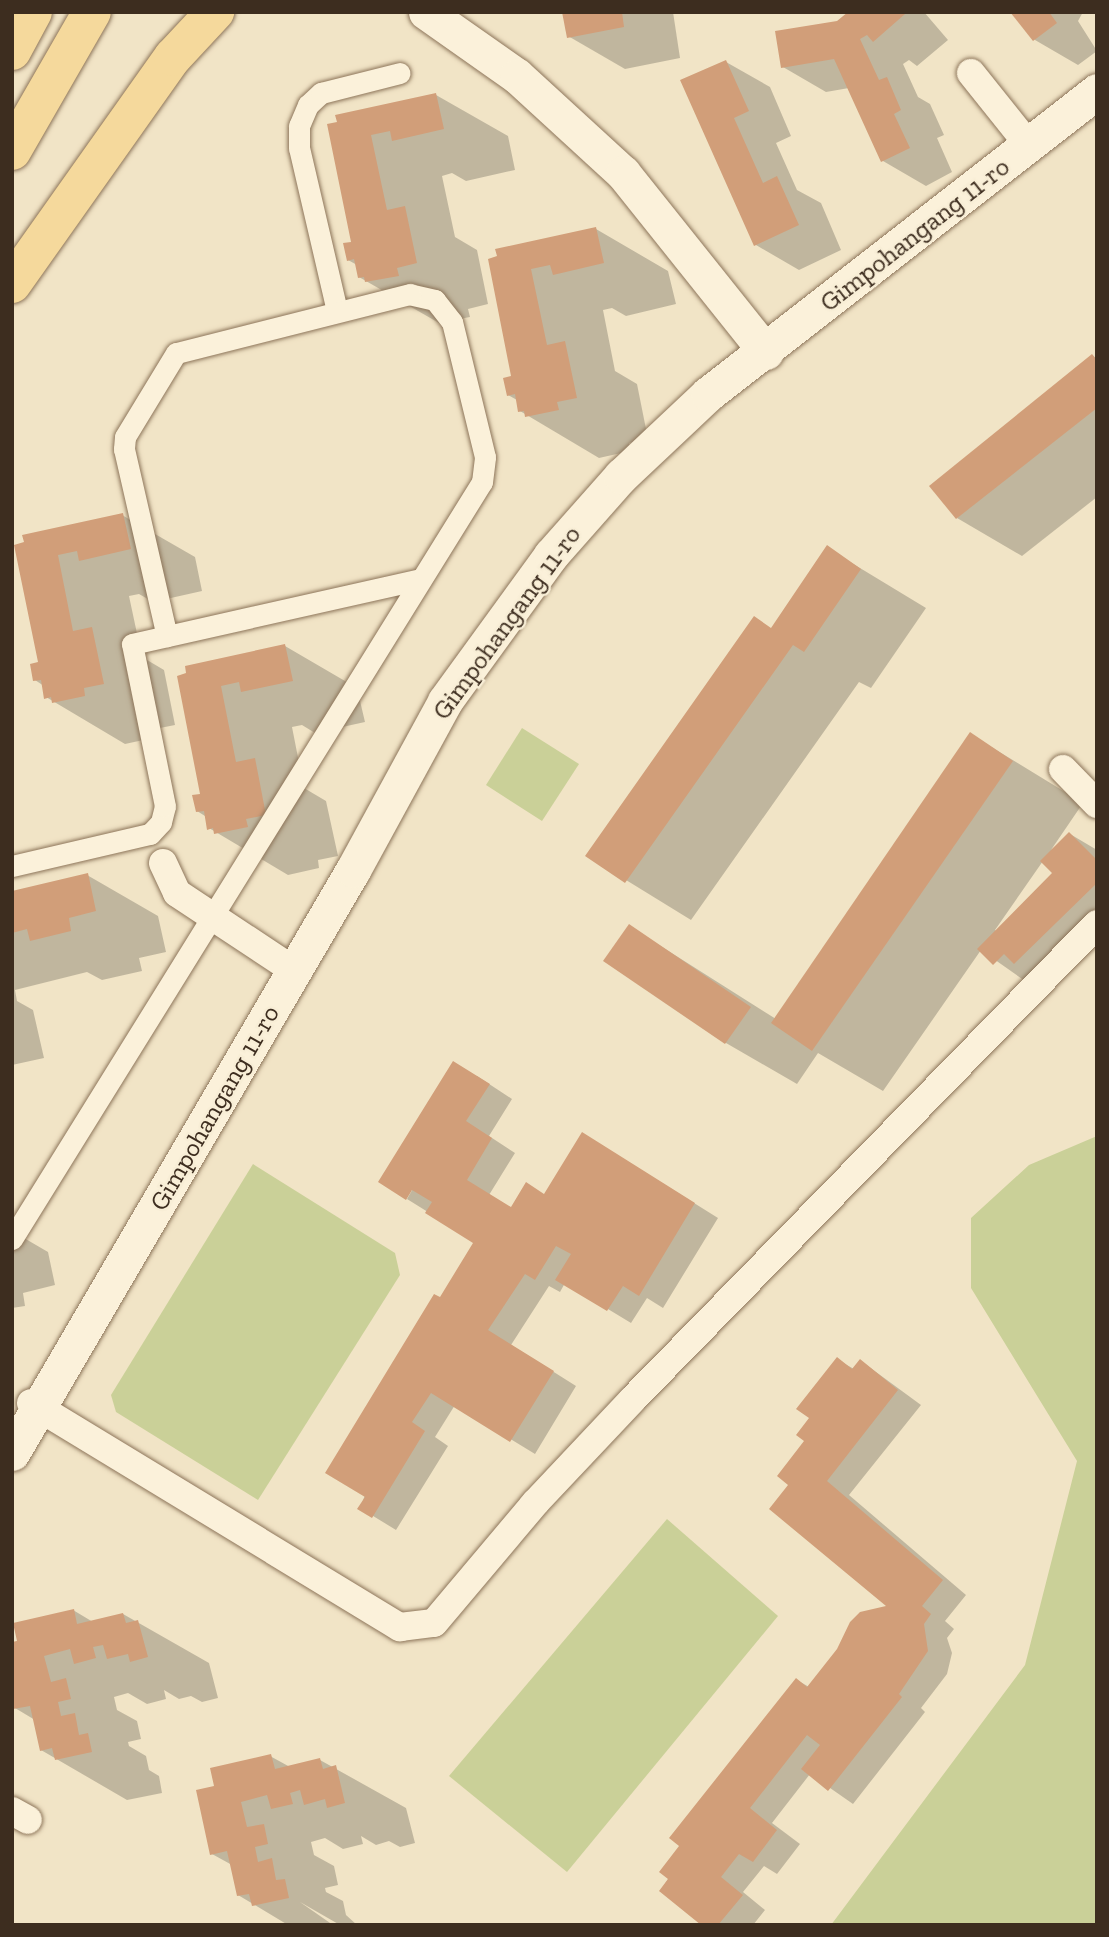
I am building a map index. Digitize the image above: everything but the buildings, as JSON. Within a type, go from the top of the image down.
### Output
[{"type":"main road","points":[[12,51],[33,12]]},
{"type":"main road","points":[[12,151],[92,12]]},
{"type":"main road","points":[[12,284],[173,57],[215,12]]},
{"type":"street","points":[[426,12],[517,76],[623,173],[762,347]]},
{"type":"street","points":[[337,311],[299,148],[299,126],[308,105],[321,93],[400,73]]},
{"type":"street","points":[[971,73],[1024,138]]},
{"type":"street","name":"Gimpohangang 11-ro","points":[[762,347],[1097,80]]},
{"type":"street","name":"Gimpohangang 11-ro","points":[[12,1452],[35,1405],[291,968],[437,697],[545,545],[619,463],[705,384],[762,347],[1097,91]]},
{"type":"street","points":[[12,1239],[485,469],[452,322],[435,300],[421,295],[337,311],[176,353],[125,437],[124,449],[167,636]]},
{"type":"street","points":[[12,866],[150,834],[161,822],[165,806],[132,644],[419,579]]},
{"type":"street","points":[[1063,769],[1097,804]]},
{"type":"street","points":[[163,863],[177,893],[212,913],[291,968]]},
{"type":"street","points":[[35,1405],[400,1627],[434,1623],[536,1502],[632,1399],[1097,924]]},
{"type":"street","name":"Gimpohangang 11-ro","points":[[12,1433],[35,1405]]},
{"type":"green space","points":[[522,728],[579,764],[542,821],[486,785]]},
{"type":"green space","points":[[1097,1136],[1097,1925],[831,1925],[1025,1665],[1077,1461],[971,1288],[971,1218],[1029,1165]]},
{"type":"green space","points":[[253,1164],[395,1253],[400,1275],[258,1500],[116,1412],[111,1395]]},
{"type":"green space","points":[[667,1519],[778,1616],[567,1872],[449,1776]]}]
